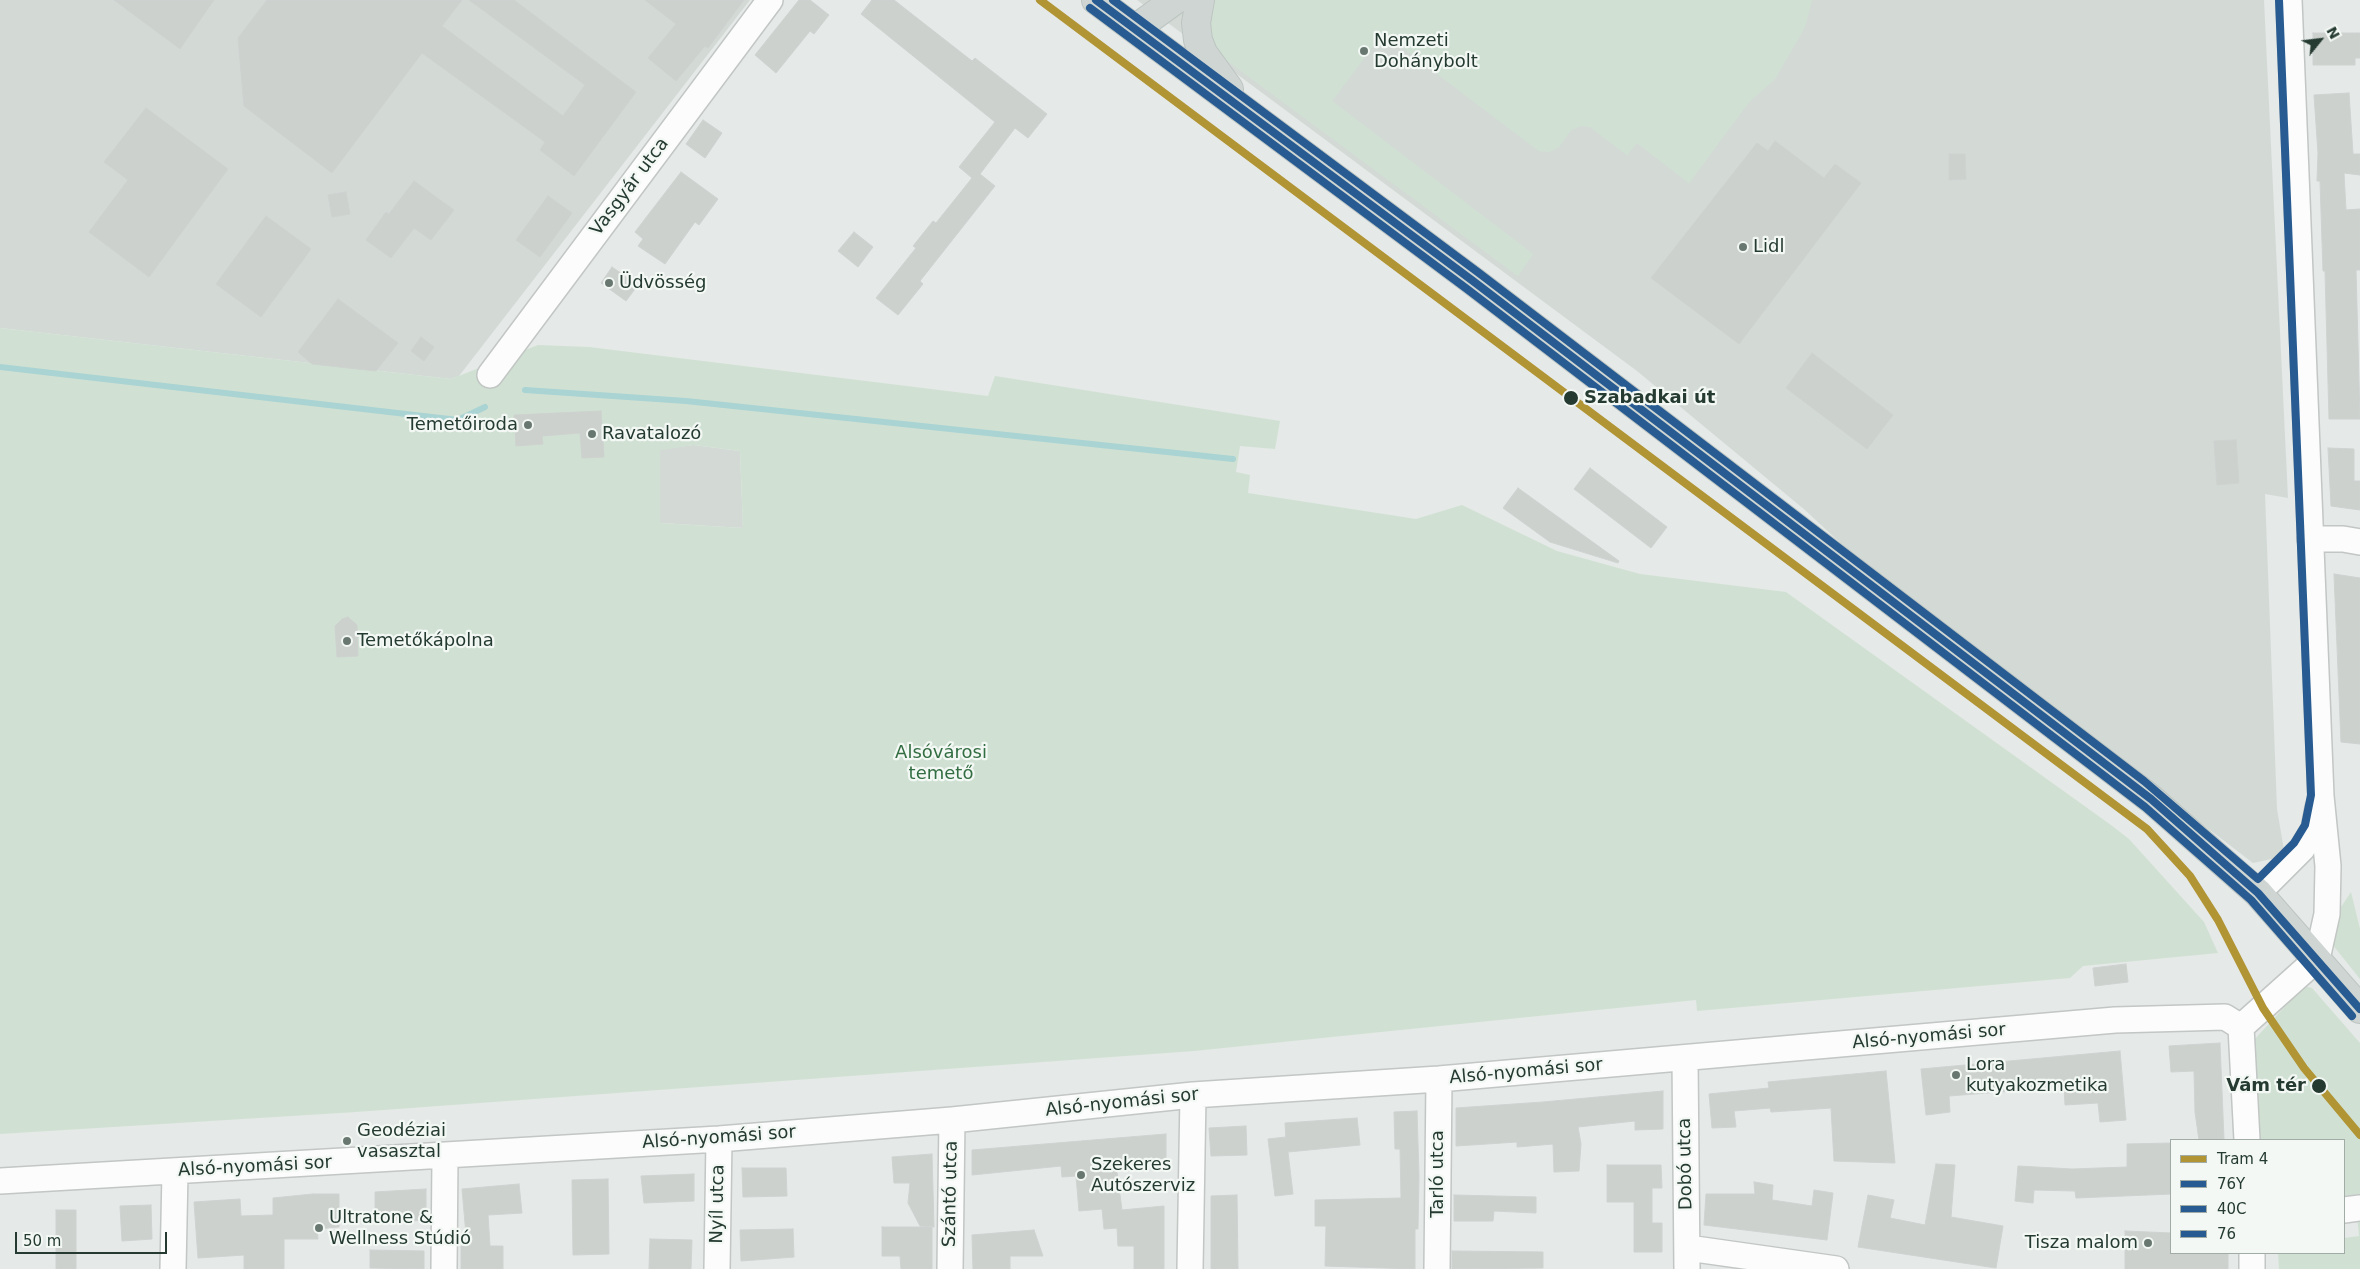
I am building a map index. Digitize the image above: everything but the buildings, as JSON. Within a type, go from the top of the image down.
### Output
[{"type":"main road","points":[[1096,0],[1473,281],[2130,783],[2258,893],[2360,1010]]},
{"type":"main road","points":[[1135,29],[1151,0]]},
{"type":"main road","points":[[1135,29],[1175,0]]},
{"type":"main road","points":[[1200,0],[1196,31],[1203,53],[1246,113]]},
{"type":"street","name":"Vasgyár utca","points":[[490,375],[770,0]]},
{"type":"street","points":[[2247,1139],[2241,1027],[2317,959],[2328,914],[2328,866],[2321,796],[2288,0]]},
{"type":"street","points":[[2310,539],[2343,539],[2360,542]]},
{"type":"street","points":[[2258,893],[2302,849],[2314,829],[2321,796]]},
{"type":"street","name":"Alsó-nyomási sor","points":[[0,1181],[445,1157],[719,1139],[952,1120],[1193,1096],[1439,1079],[2115,1020],[2225,1017],[2241,1027]]},
{"type":"street","name":"Dobó utca","points":[[1685,1058],[1687,1258]]},
{"type":"street","name":"Tarló utca","points":[[1437,1269],[1439,1079]]},
{"type":"street","points":[[1190,1269],[1193,1096]]},
{"type":"street","name":"Szántó utca","points":[[950,1269],[952,1120]]},
{"type":"street","name":"Nyíl utca","points":[[717,1269],[719,1139]]},
{"type":"street","points":[[444,1269],[445,1157]]},
{"type":"street","points":[[173,1269],[175,1172]]},
{"type":"street","points":[[2345,1210],[2360,1208]]},
{"type":"street","points":[[2252,1254],[2252,1269]]},
{"type":"street","points":[[1687,1258],[1836,1269]]},
{"type":"shaded area","points":[[0,0],[750,0],[459,376],[451,379],[0,328]]},
{"type":"shaded area","points":[[1137,0],[2264,0],[2288,498],[2265,494],[2277,809],[2285,856],[2253,863],[1866,567],[1805,510],[1637,371]]},
{"type":"shaded area","points":[[694,445],[740,451],[743,528],[660,523],[660,449]]},
{"type":"green space","points":[[1214,0],[1812,0],[1805,27],[1775,79],[1749,102],[1689,183],[1637,143],[1627,155],[1590,127],[1581,126],[1571,130],[1559,147],[1549,152],[1539,151],[1383,33],[1332,101],[1533,254],[1518,276],[1214,51],[1210,16]]},
{"type":"green space","name":"Alsóvárosi temető","points":[[0,328],[451,379],[538,345],[589,347],[988,396],[995,376],[1280,421],[1275,449],[1240,446],[1236,472],[1250,475],[1248,493],[1416,519],[1462,505],[1557,551],[1640,574],[1786,592],[2129,839],[2204,922],[2218,953],[2083,966],[2070,978],[1697,1011],[1696,1000],[1194,1051],[356,1112],[0,1134]],"holes":[[[694,445],[740,451],[743,528],[660,523],[660,450]]]},
{"type":"green space","points":[[2351,892],[2360,929],[2360,979],[2332,944],[2331,922]]},
{"type":"green space","points":[[2304,986],[2312,988],[2360,1043],[2360,1194],[2345,1196],[2345,1139],[2258,1139],[2252,1042]]},
{"type":"green space","points":[[2357,1215],[2360,1216],[2360,1269],[2279,1269],[2278,1254],[2345,1254],[2345,1238],[2359,1236]]},
{"type":"waterway","points":[[0,367],[458,420],[485,407]]},
{"type":"waterway","points":[[525,390],[686,401],[1233,459]]},
{"type":"tram line","name":"4","points":[[1040,0],[2147,829],[2190,876],[2218,920],[2263,1008],[2304,1068],[2360,1135]]},
{"type":"transit line","name":"76Y","points":[[1096,0],[1473,281],[2151,799],[2258,893],[2360,1009]]},
{"type":"transit line","name":"76","points":[[1113,0],[1479,273],[2144,781],[2258,879],[2294,843],[2305,825],[2311,795],[2279,0]]},
{"type":"transit line","name":"40C","points":[[1090,8],[1467,289],[2145,807],[2251,900],[2352,1016]]},
{"type":"place","name":"Nemzeti Dohánybolt","points":[[1364,51]]},
{"type":"place","name":"Lidl","points":[[1743,247]]},
{"type":"place","name":"Üdvösség","points":[[609,283]]},
{"type":"place","name":"Szabadkai út","points":[[1571,398]]},
{"type":"place","name":"Temetőiroda","points":[[528,425]]},
{"type":"place","name":"Ravatalozó","points":[[592,434]]},
{"type":"place","name":"Temetőkápolna","points":[[347,641]]},
{"type":"place","name":"Lora kutyakozmetika","points":[[1956,1075]]},
{"type":"place","name":"Vám tér","points":[[2319,1086]]},
{"type":"place","name":"Geodéziai vasasztal","points":[[347,1141]]},
{"type":"place","name":"Szekeres Autószerviz","points":[[1081,1175]]},
{"type":"place","name":"Ultratone & Wellness Stúdió","points":[[319,1228]]},
{"type":"place","name":"Tisza malom","points":[[2148,1243]]}]
